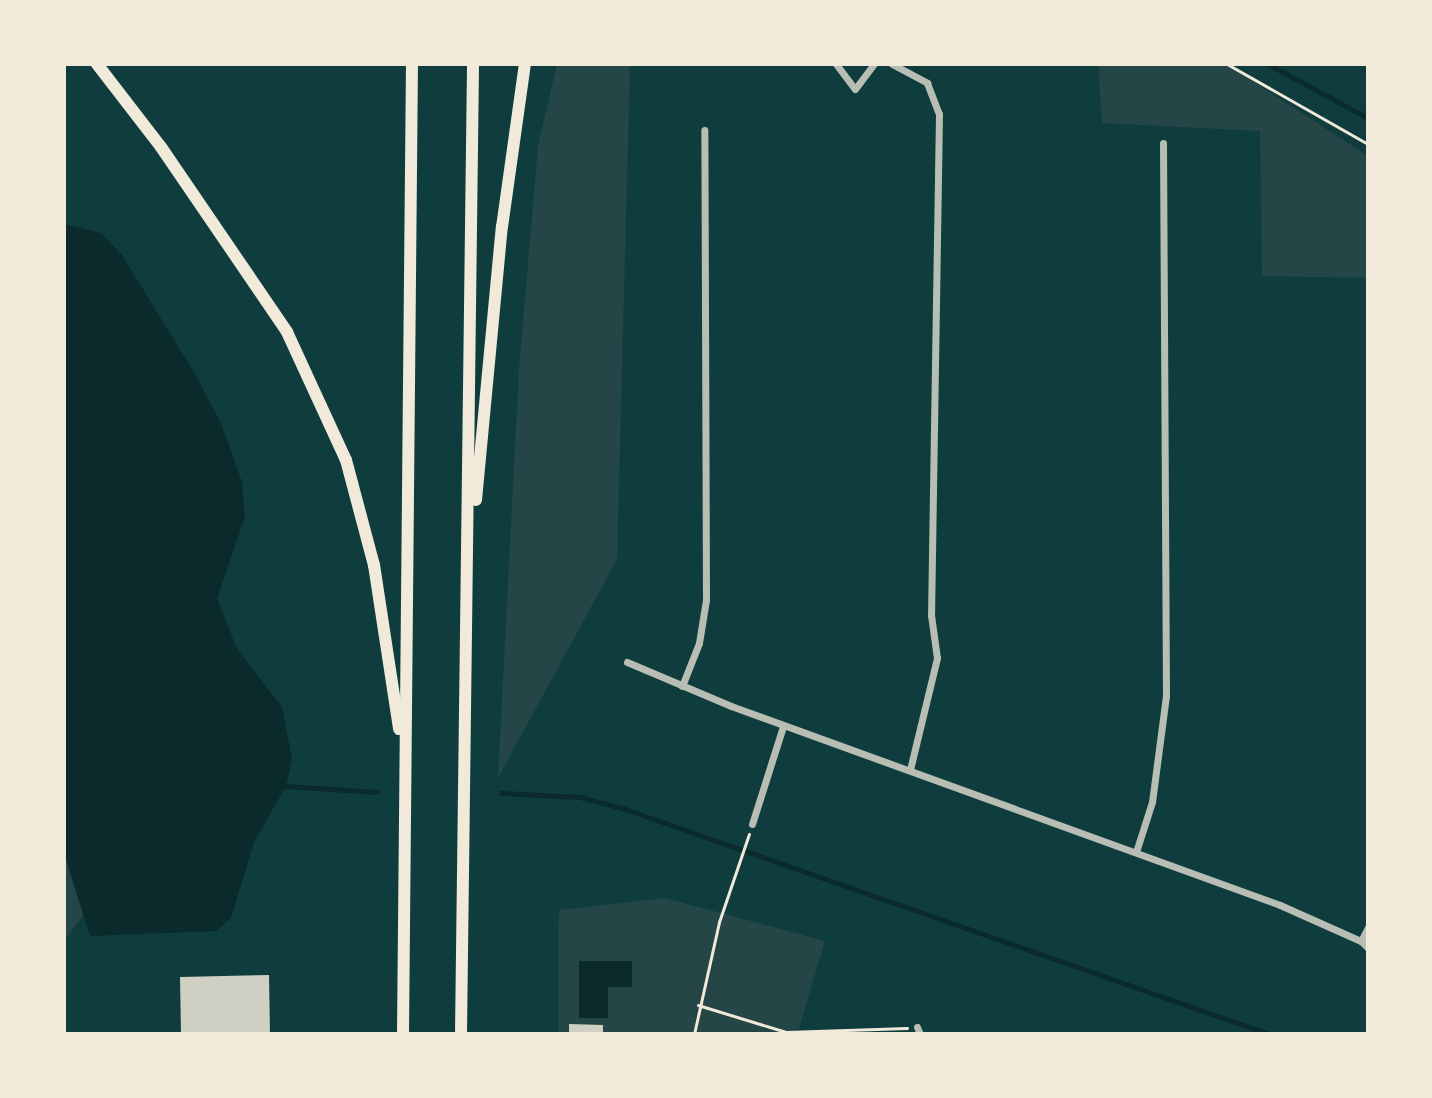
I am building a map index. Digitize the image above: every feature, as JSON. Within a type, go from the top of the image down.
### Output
[{"type":"highway","points":[[97,64],[161,147],[287,332],[346,460],[374,565],[404,765]]},
{"type":"highway","points":[[403,1034],[404,765],[413,298],[412,64]]},
{"type":"highway","points":[[461,1034],[473,64]]},
{"type":"highway","points":[[468,583],[502,227],[525,64]]},
{"type":"street","points":[[836,64],[855,89],[874,64]]},
{"type":"street","points":[[892,64],[927,83],[939,114],[932,340],[931,615],[937,658],[910,770]]},
{"type":"street","points":[[682,686],[699,643],[706,600],[704,130]]},
{"type":"street","points":[[1136,852],[1152,802],[1166,696],[1163,143]]},
{"type":"street","points":[[627,662],[783,726],[1136,852],[1361,941],[1368,948]]},
{"type":"street","points":[[752,824],[783,726]]},
{"type":"street","points":[[1361,941],[1368,927]]},
{"type":"path","points":[[1227,64],[1368,144]]},
{"type":"path","points":[[694,1034],[698,1005],[747,841]]},
{"type":"path","points":[[698,1005],[786,1032],[919,1031]]},
{"type":"shaded area","points":[[557,64],[630,64],[617,559],[498,778],[519,369],[538,146]]},
{"type":"shaded area","points":[[1098,64],[1226,64],[1368,156],[1368,278],[1262,276],[1260,131],[1102,123]]},
{"type":"shaded area","points":[[64,224],[101,233],[122,255],[195,374],[221,423],[242,482],[245,517],[217,598],[237,649],[282,707],[292,759],[286,786],[254,842],[231,918],[216,931],[90,936],[64,853]]},
{"type":"shaded area","points":[[64,853],[84,915],[64,941]]},
{"type":"shaded area","points":[[665,898],[825,941],[799,1028],[789,1034],[558,1034],[559,910]]},
{"type":"shaded area","points":[[579,961],[632,961],[632,987],[608,987],[608,1018],[579,1018]]},
{"type":"building","points":[[269,975],[270,1034],[181,1034],[180,977]]},
{"type":"building","points":[[569,1024],[603,1025],[603,1034],[569,1034]]},
{"type":"waterway","points":[[1268,64],[1368,118]]},
{"type":"waterway","points":[[286,786],[377,792]]},
{"type":"waterway","points":[[501,793],[580,797],[625,809],[1269,1034]]}]
